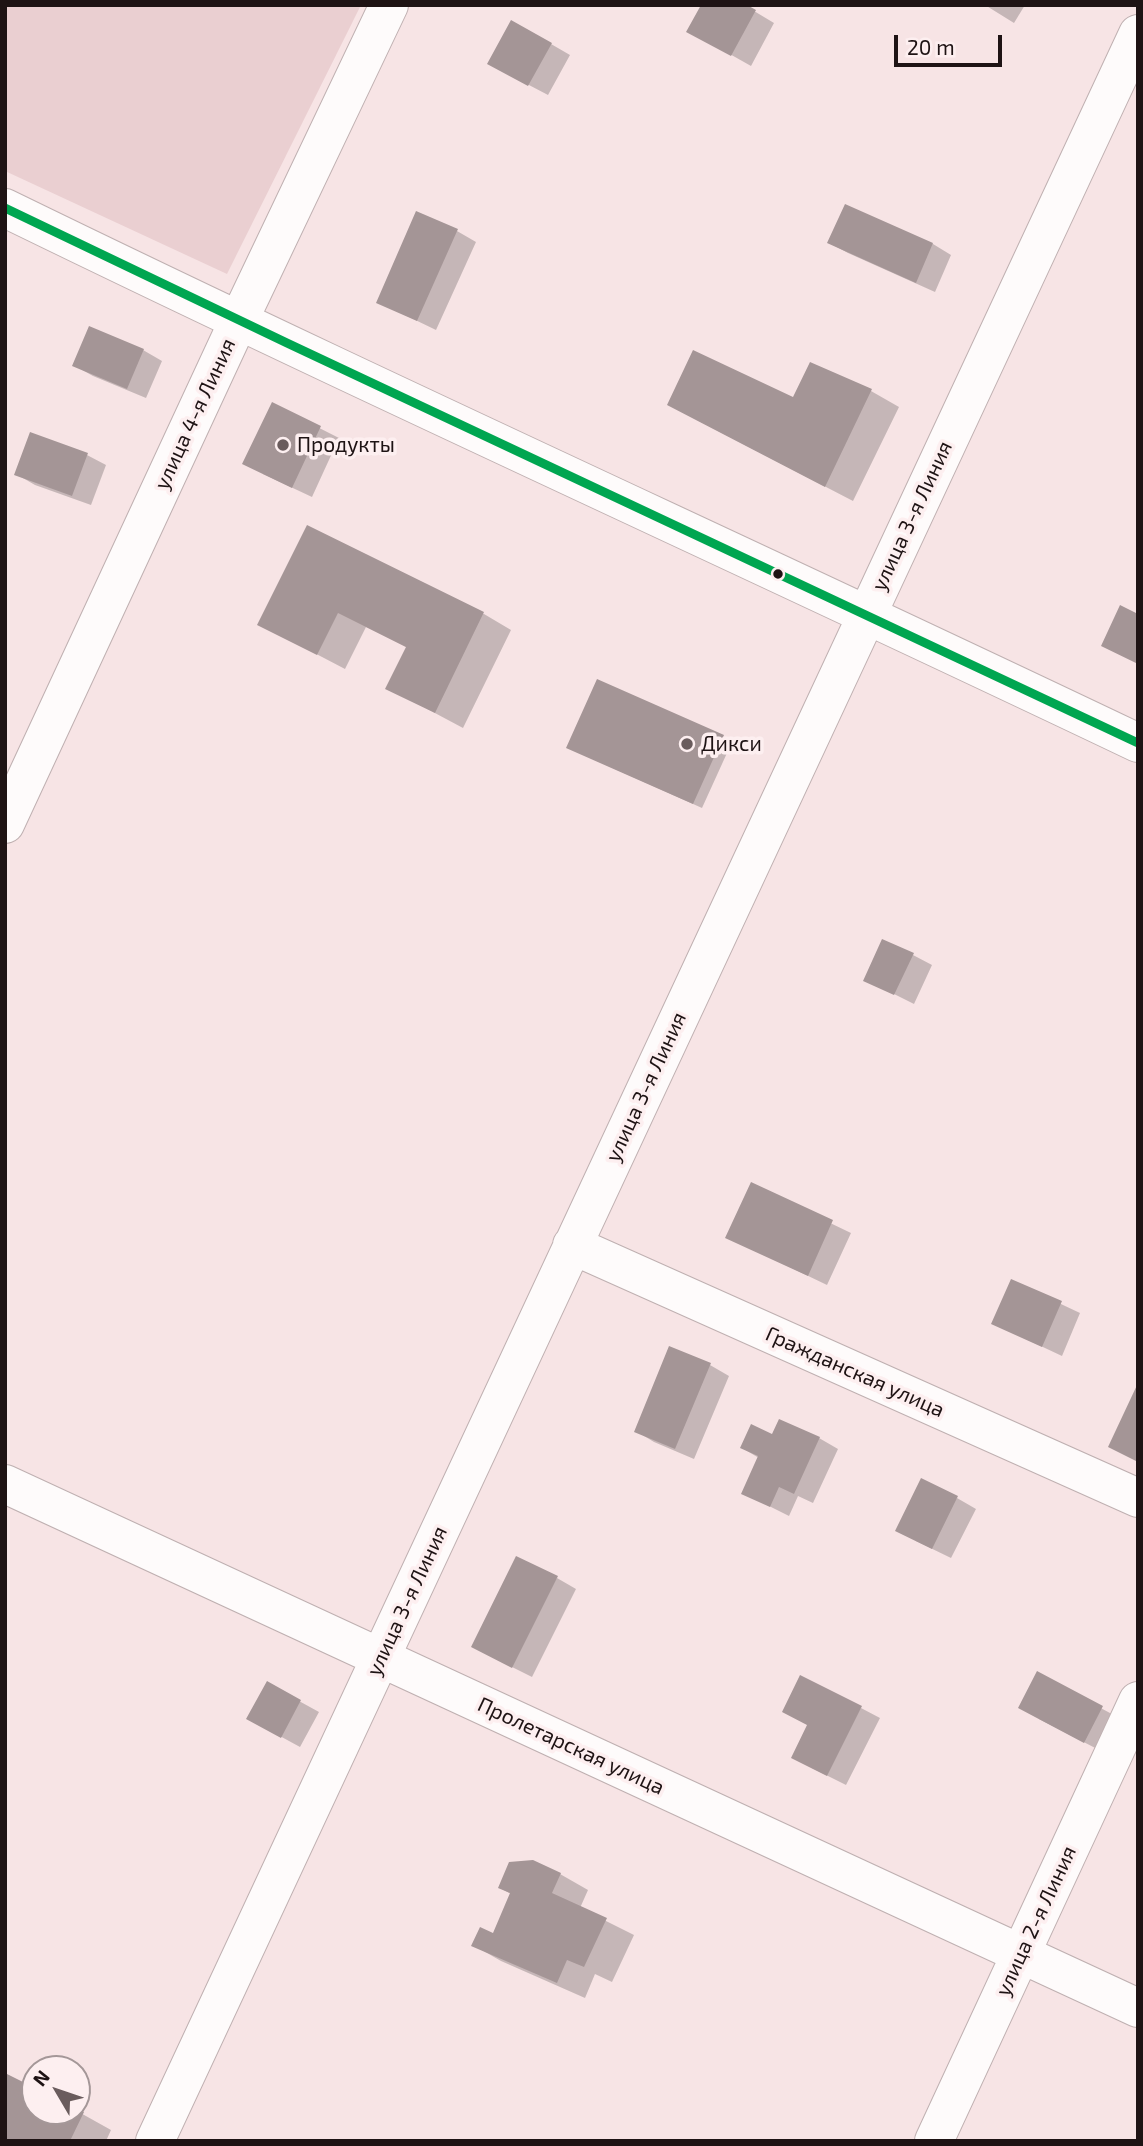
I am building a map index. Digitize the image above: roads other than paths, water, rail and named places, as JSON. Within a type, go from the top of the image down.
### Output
[{"type":"street","name":"улица 4-я Линия","points":[[5,824],[238,322],[389,5]]},
{"type":"street","name":"улица 3-я Линия","points":[[155,2141],[1138,34]]},
{"type":"street","points":[[5,208],[238,322],[867,613],[1138,743]]},
{"type":"street","name":"Гражданская улица","points":[[572,1245],[1138,1498]]},
{"type":"street","name":"Пролетарская улица","points":[[5,1483],[1138,2008]]},
{"type":"street","name":"улица 2-я Линия","points":[[934,2141],[1138,1701]]},
{"type":"place","name":"Продукты","points":[[283,445]]},
{"type":"place","name":"Дикси","points":[[687,744]]}]
